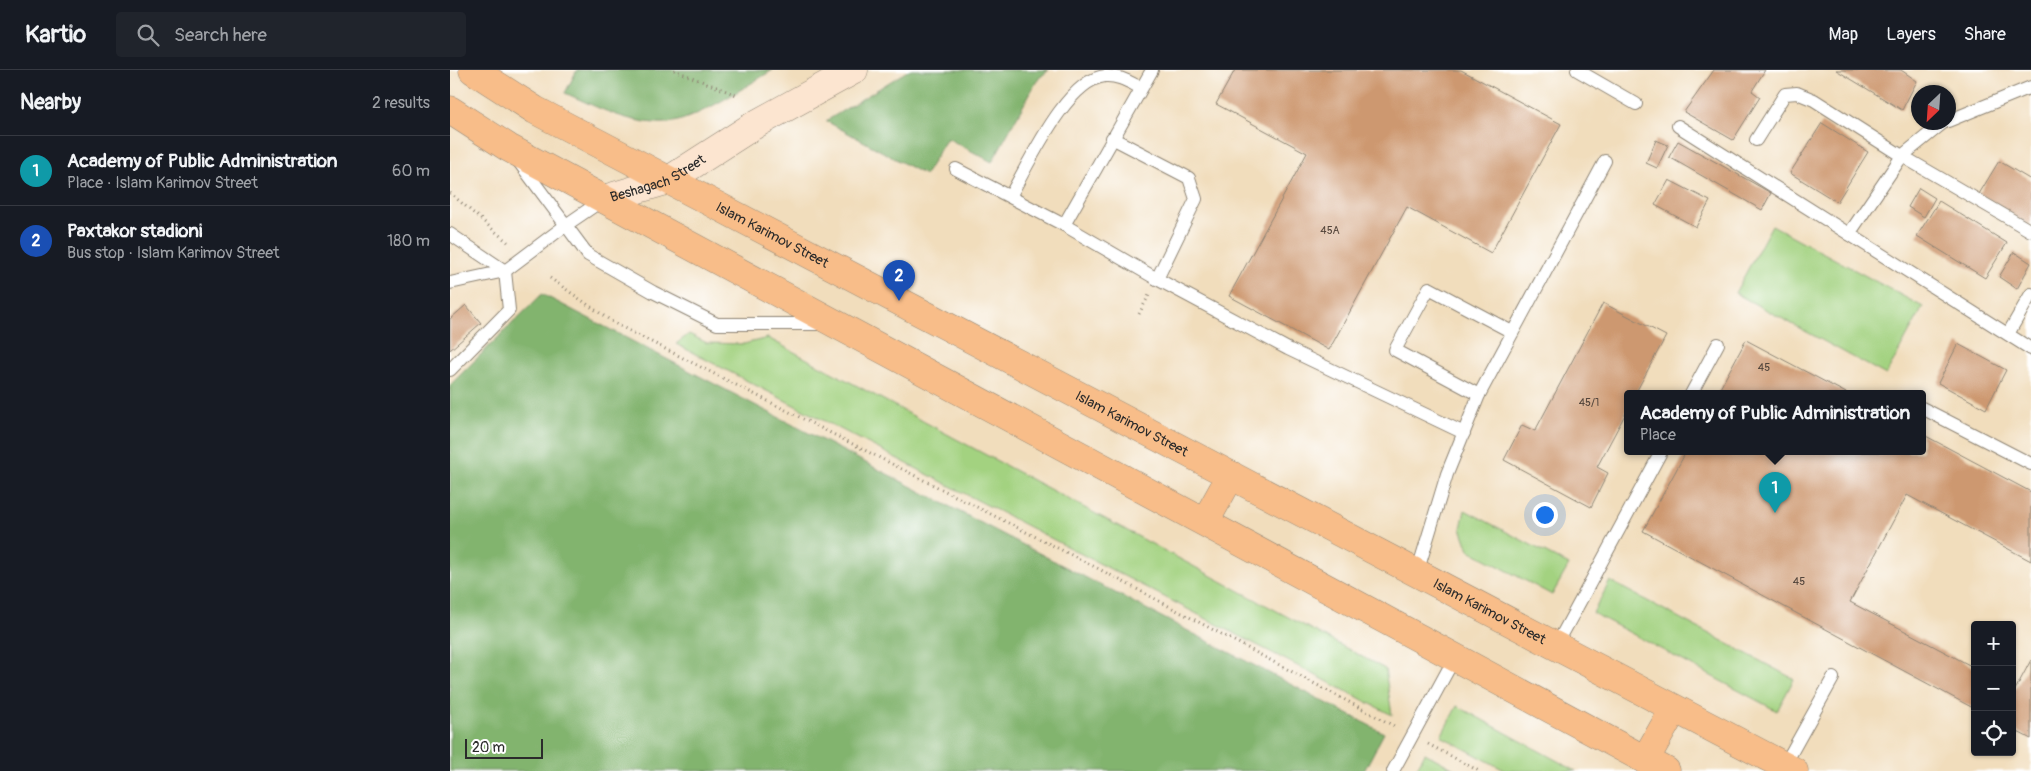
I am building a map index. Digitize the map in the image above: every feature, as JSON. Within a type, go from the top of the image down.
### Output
[{"type":"main road","name":"Islam Karimov Street","points":[[473,70],[535,110],[1789,768]]},
{"type":"main road","points":[[450,110],[509,148],[1656,766],[1674,709]]},
{"type":"main road","points":[[1205,522],[1231,475]]},
{"type":"street","name":"Beshagach Street","points":[[659,175],[828,70]]},
{"type":"street","name":"Beshagach Street","points":[[604,199],[659,175],[854,70]]},
{"type":"lane","points":[[1064,225],[1152,70]]},
{"type":"lane","points":[[1577,70],[1636,104]]},
{"type":"lane","points":[[1010,196],[1068,99],[1084,83],[1104,76],[1118,76],[1141,88]]},
{"type":"lane","points":[[1956,118],[2031,87]]},
{"type":"lane","points":[[1756,140],[1785,94],[1797,93],[1814,100],[1902,156],[2031,232]]},
{"type":"lane","points":[[1678,126],[2031,349]]},
{"type":"lane","points":[[1849,234],[1902,156],[1934,130]]},
{"type":"lane","points":[[1112,138],[1189,178],[1196,198],[1157,279]]},
{"type":"lane","points":[[509,148],[588,255],[653,292],[717,324],[835,324]]},
{"type":"lane","points":[[1417,573],[1447,474],[1479,395],[1605,161]]},
{"type":"lane","points":[[956,168],[1064,225],[1157,279],[1288,349],[1464,433]]},
{"type":"lane","points":[[450,283],[505,271],[604,199]]},
{"type":"lane","points":[[450,234],[505,271]]},
{"type":"lane","points":[[450,370],[509,310],[505,271]]},
{"type":"lane","points":[[1479,395],[1395,350],[1429,288],[1512,332]]},
{"type":"lane","points":[[2008,334],[2031,294]]},
{"type":"lane","points":[[1693,390],[1718,344]]},
{"type":"lane","points":[[1926,410],[2031,464]]},
{"type":"lane","points":[[1556,646],[1659,455]]},
{"type":"lane","points":[[1393,771],[1454,657]]},
{"type":"lane","points":[[1789,768],[1832,678]]},
{"type":"path","points":[[674,70],[739,96]]},
{"type":"path","points":[[450,193],[514,248]]},
{"type":"path","points":[[550,278],[614,323],[1107,573],[1479,771]]},
{"type":"green space","points":[[577,70],[773,70],[736,93],[691,116],[678,121],[653,123],[614,114],[565,93]]},
{"type":"green space","points":[[909,70],[1049,70],[1038,79],[992,162],[947,138],[925,175],[826,121]]},
{"type":"green space","points":[[1772,225],[1923,307],[1886,375],[1735,293]]},
{"type":"green space","points":[[542,294],[1384,733],[1364,771],[450,771],[450,385]]},
{"type":"green space","points":[[689,334],[707,343],[744,344],[768,338],[1385,669],[1392,715],[676,344]]},
{"type":"green space","points":[[1465,510],[1569,565],[1552,595],[1469,550],[1461,528]]},
{"type":"green space","points":[[1610,581],[1794,679],[1777,711],[1593,613]]},
{"type":"green space","points":[[1457,706],[1576,771],[1506,771],[1441,736]]},
{"type":"green space","points":[[1425,753],[1458,771],[1415,771]]},
{"type":"pier","points":[[450,70],[489,70],[450,121]]},
{"type":"building","points":[[1235,70],[1461,70],[1561,124],[1491,253],[1407,207],[1329,350],[1229,296],[1307,153],[1216,104]]},
{"type":"building","points":[[1714,70],[1765,70],[1752,91],[1760,97],[1733,140],[1684,112]]},
{"type":"building","points":[[1836,70],[1901,70],[1917,81],[1915,85],[1911,85],[1911,93],[1902,110]]},
{"type":"building","points":[[1822,123],[1868,152],[1837,202],[1790,173]]},
{"type":"building","points":[[1656,140],[1668,145],[1657,168],[1646,163]]},
{"type":"building","points":[[1678,141],[1771,193],[1762,210],[1669,157]]},
{"type":"building","points":[[1999,161],[2031,180],[2031,221],[2029,225],[1979,194]]},
{"type":"building","points":[[1669,180],[1710,201],[1696,227],[1655,205]]},
{"type":"building","points":[[1919,188],[1935,198],[1924,217],[1908,207]]},
{"type":"building","points":[[1939,201],[2007,243],[1985,278],[1917,236]]},
{"type":"building","points":[[2014,252],[2031,263],[2017,289],[1999,277]]},
{"type":"building","points":[[1603,303],[1666,336],[1637,390],[1624,390],[1624,416],[1597,467],[1608,473],[1591,507],[1504,460],[1522,425],[1535,431]]},
{"type":"building","points":[[466,305],[481,323],[450,350],[450,319]]},
{"type":"building","points":[[1746,340],[1840,390],[1719,390]]},
{"type":"building","points":[[1958,344],[2006,370],[1986,409],[1938,383]]},
{"type":"building","points":[[1926,436],[2031,492],[2031,561],[1907,495],[1850,602],[1971,666],[1971,707],[1643,531],[1684,455],[1926,455]]},
{"type":"building","points":[[2031,660],[2031,739],[2016,731],[2016,688]]},
{"type":"place","name":"Paxtakor stadioni","points":[[899,301]]},
{"type":"place","name":"Academy of Public Administration","points":[[1775,513]]}]
